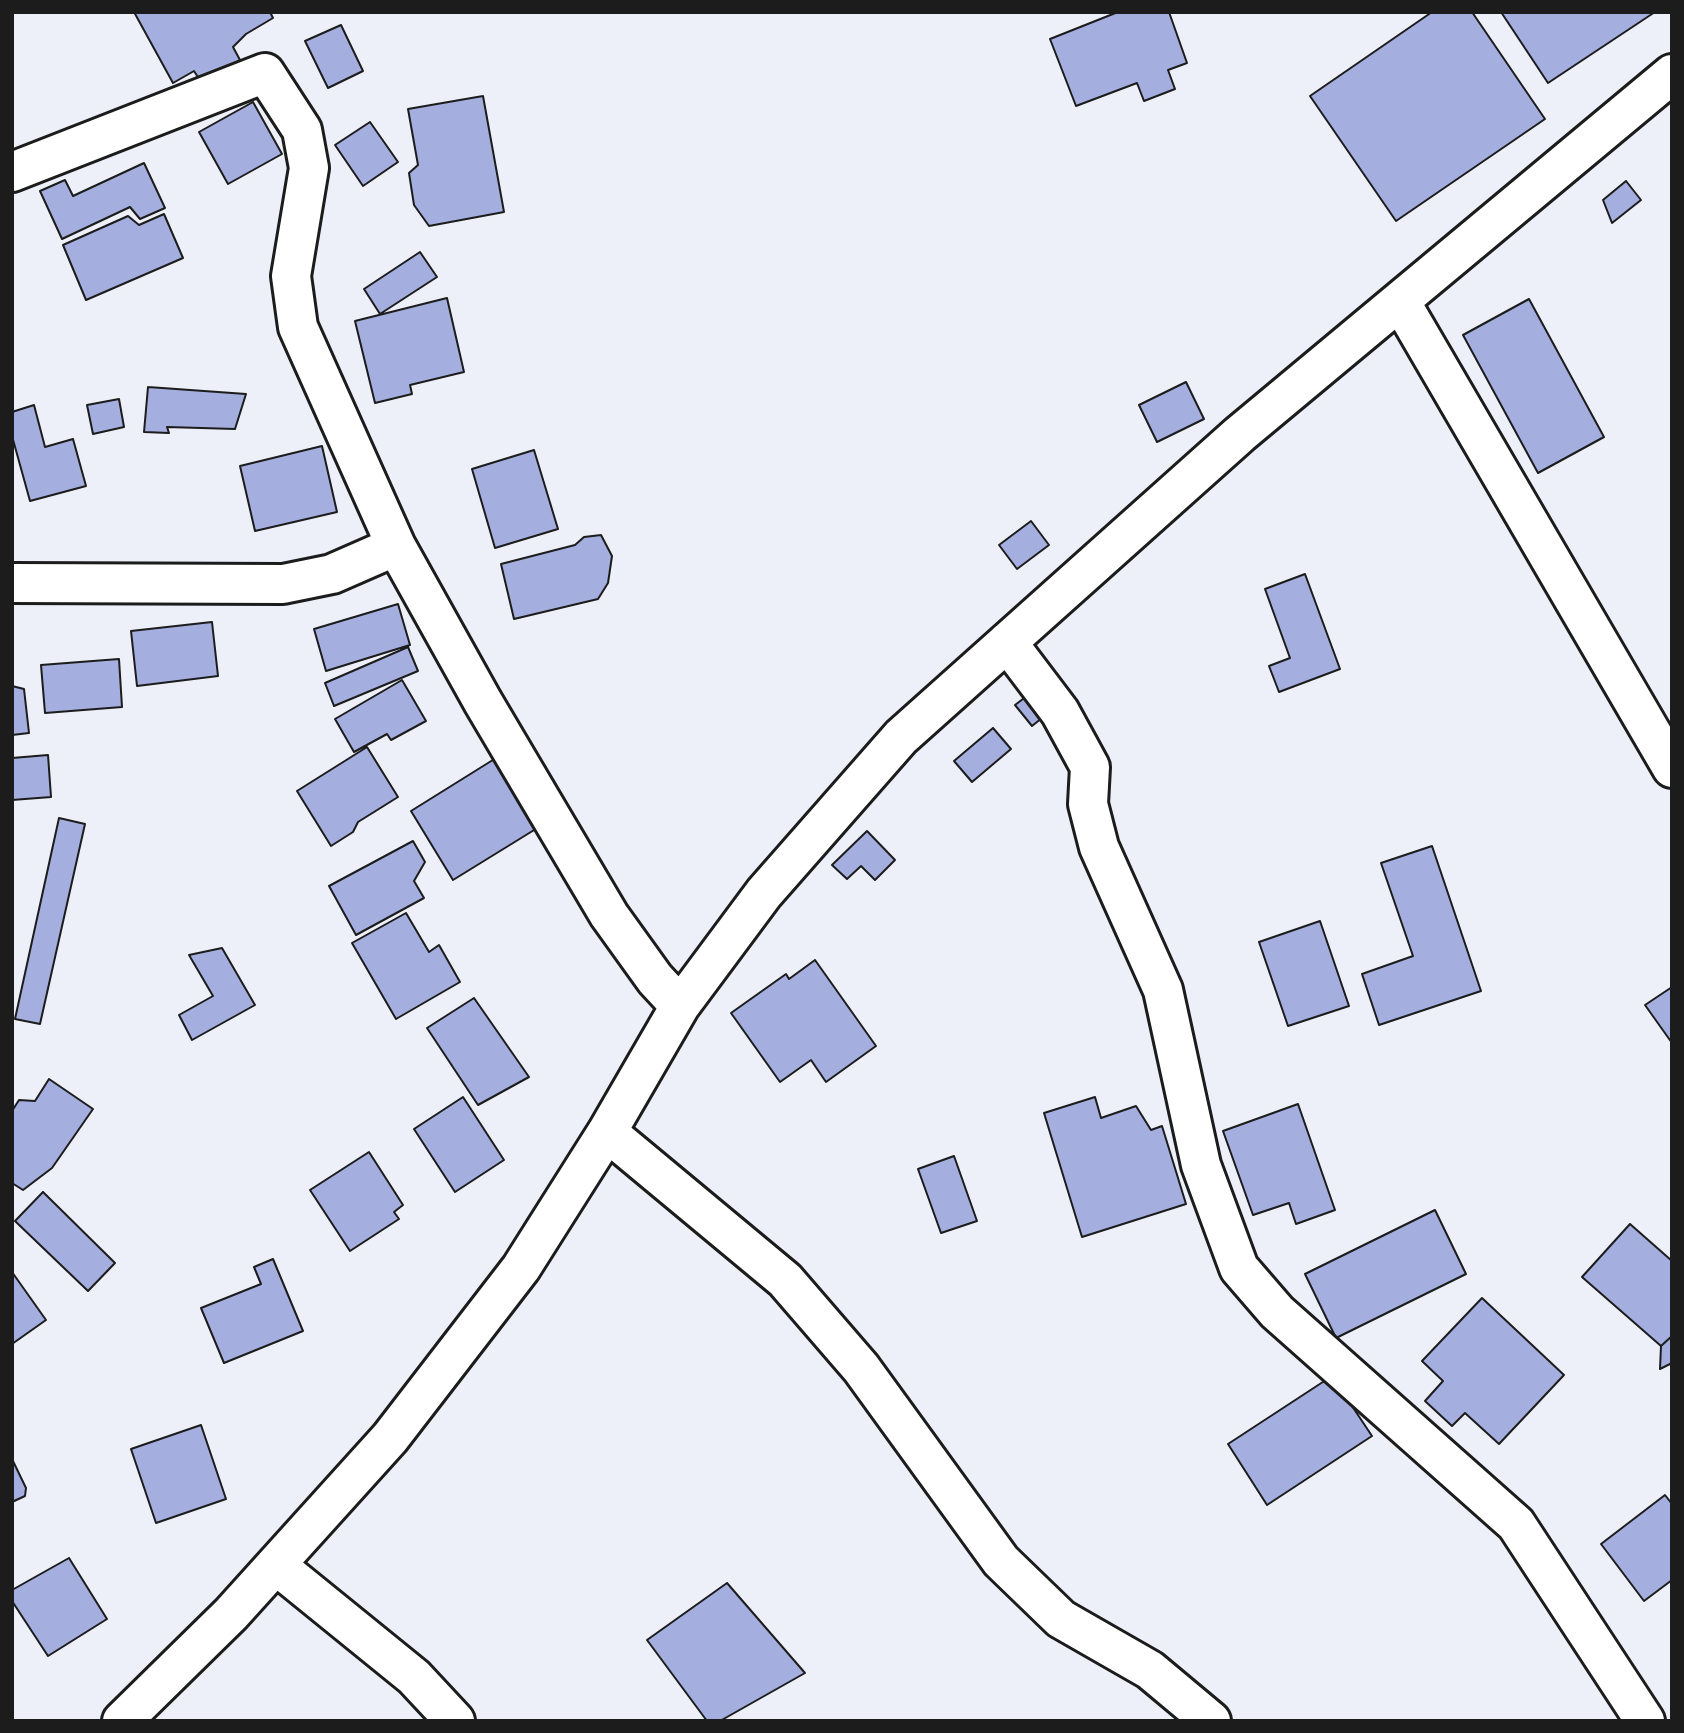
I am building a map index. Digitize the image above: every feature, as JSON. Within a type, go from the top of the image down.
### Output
[{"type":"street","points":[[12,172],[265,73],[302,130],[309,168],[291,276],[298,327],[396,546],[490,714],[609,915],[655,979],[680,1006]]},
{"type":"street","points":[[122,1721],[231,1614],[390,1438],[521,1268],[607,1132],[680,1006],[764,893],[901,737],[1240,434],[1672,74]]},
{"type":"street","points":[[1399,301],[1672,768]]},
{"type":"street","points":[[12,583],[282,584],[332,574],[396,546]]},
{"type":"street","points":[[1007,642],[1060,712],[1090,767],[1088,804],[1099,847],[1163,990],[1201,1165],[1239,1268],[1277,1312],[1516,1524],[1645,1721]]},
{"type":"street","points":[[607,1132],[785,1280],[861,1368],[1001,1561],[1061,1619],[1150,1670],[1212,1721]]},
{"type":"street","points":[[275,1565],[414,1677],[455,1721]]},
{"type":"building","points":[[134,12],[270,12],[273,18],[246,34],[233,47],[240,60],[201,82],[194,71],[173,83]]},
{"type":"building","points":[[1118,12],[1169,12],[1187,63],[1168,70],[1175,89],[1144,101],[1137,83],[1076,106],[1050,39]]},
{"type":"building","points":[[1432,12],[1472,12],[1545,119],[1396,221],[1310,96]]},
{"type":"building","points":[[1501,12],[1655,12],[1548,83]]},
{"type":"building","points":[[341,25],[363,71],[328,88],[305,41]]},
{"type":"building","points":[[483,96],[504,212],[429,226],[414,205],[409,173],[418,165],[408,109]]},
{"type":"building","points":[[253,102],[282,154],[228,184],[199,132]]},
{"type":"building","points":[[370,122],[398,162],[363,186],[335,145]]},
{"type":"building","points":[[144,163],[165,208],[140,219],[130,207],[62,239],[40,191],[65,180],[73,196]]},
{"type":"building","points":[[1626,181],[1641,200],[1612,223],[1603,200]]},
{"type":"building","points":[[164,214],[183,258],[86,300],[63,245],[128,216],[139,225]]},
{"type":"building","points":[[420,252],[437,277],[380,314],[364,289]]},
{"type":"building","points":[[447,298],[464,372],[410,385],[412,394],[375,403],[355,321]]},
{"type":"building","points":[[1529,299],[1604,437],[1538,473],[1463,335]]},
{"type":"building","points":[[1186,382],[1204,419],[1157,442],[1139,405]]},
{"type":"building","points":[[148,387],[246,394],[235,429],[167,427],[169,433],[144,432]]},
{"type":"building","points":[[119,399],[124,427],[93,434],[87,405]]},
{"type":"building","points":[[34,405],[45,447],[73,439],[86,486],[30,501],[12,436],[12,412]]},
{"type":"building","points":[[322,446],[337,512],[255,531],[240,466]]},
{"type":"building","points":[[534,450],[558,529],[495,548],[472,469]]},
{"type":"building","points":[[1031,521],[1049,545],[1017,569],[999,545]]},
{"type":"building","points":[[601,535],[612,556],[608,583],[598,599],[514,619],[501,564],[575,545],[584,537]]},
{"type":"building","points":[[1305,574],[1340,669],[1279,692],[1269,666],[1290,658],[1265,589]]},
{"type":"building","points":[[398,604],[410,645],[326,671],[314,629]]},
{"type":"building","points":[[212,622],[218,676],[137,686],[131,631]]},
{"type":"building","points":[[408,647],[418,671],[334,706],[325,683]]},
{"type":"building","points":[[119,659],[122,707],[45,713],[41,665]]},
{"type":"building","points":[[402,680],[426,721],[391,740],[387,734],[354,752],[335,719]]},
{"type":"building","points":[[12,686],[24,689],[29,733],[12,735]]},
{"type":"building","points":[[1036,689],[1052,710],[1032,726],[1015,705]]},
{"type":"building","points":[[993,728],[1011,749],[972,782],[954,761]]},
{"type":"building","points":[[367,747],[398,797],[358,822],[353,832],[331,846],[297,791]]},
{"type":"building","points":[[48,755],[51,797],[12,800],[12,758]]},
{"type":"building","points":[[496,758],[539,827],[453,880],[411,811]]},
{"type":"building","points":[[59,818],[85,824],[40,1024],[15,1019]]},
{"type":"building","points":[[867,831],[895,860],[875,880],[861,866],[847,879],[832,865]]},
{"type":"building","points":[[413,841],[425,862],[414,881],[424,898],[356,935],[329,886]]},
{"type":"building","points":[[1432,846],[1481,991],[1379,1025],[1362,974],[1413,956],[1381,863]]},
{"type":"building","points":[[406,913],[429,952],[439,945],[460,982],[396,1019],[352,943]]},
{"type":"building","points":[[1320,921],[1349,1006],[1288,1026],[1259,942]]},
{"type":"building","points":[[222,948],[255,1005],[192,1040],[179,1015],[213,996],[189,955]]},
{"type":"building","points":[[815,960],[876,1046],[826,1082],[811,1060],[780,1082],[731,1013],[786,974],[789,979]]},
{"type":"building","points":[[1672,987],[1672,1043],[1645,1005]]},
{"type":"building","points":[[474,998],[529,1077],[478,1105],[427,1028]]},
{"type":"building","points":[[49,1079],[93,1109],[52,1168],[23,1190],[12,1183],[12,1111],[19,1100],[35,1101]]},
{"type":"building","points":[[463,1097],[504,1160],[455,1192],[414,1129]]},
{"type":"building","points":[[1095,1097],[1101,1118],[1136,1106],[1151,1130],[1162,1126],[1186,1204],[1082,1237],[1044,1113]]},
{"type":"building","points":[[1298,1104],[1335,1210],[1296,1224],[1289,1203],[1253,1215],[1223,1131]]},
{"type":"building","points":[[369,1152],[403,1205],[394,1212],[399,1219],[350,1251],[310,1190]]},
{"type":"building","points":[[954,1156],[977,1221],[941,1233],[918,1169]]},
{"type":"building","points":[[43,1192],[115,1263],[88,1291],[15,1221]]},
{"type":"building","points":[[1435,1210],[1466,1274],[1336,1338],[1305,1274]]},
{"type":"building","points":[[1630,1224],[1672,1261],[1672,1336],[1661,1346],[1582,1277]]},
{"type":"building","points":[[273,1259],[303,1331],[224,1363],[201,1308],[261,1284],[254,1267]]},
{"type":"building","points":[[12,1272],[46,1320],[12,1344]]},
{"type":"building","points":[[1482,1298],[1564,1375],[1499,1444],[1465,1413],[1452,1426],[1425,1401],[1443,1381],[1422,1361]]},
{"type":"building","points":[[1672,1336],[1672,1363],[1660,1369],[1661,1346]]},
{"type":"building","points":[[1332,1376],[1372,1436],[1267,1505],[1228,1444]]},
{"type":"building","points":[[201,1425],[226,1499],[156,1523],[131,1449]]},
{"type":"building","points":[[12,1459],[26,1488],[25,1496],[12,1502]]},
{"type":"building","points":[[1665,1495],[1672,1504],[1672,1580],[1644,1601],[1601,1544]]},
{"type":"building","points":[[69,1558],[107,1619],[48,1656],[12,1601],[12,1590]]},
{"type":"building","points":[[727,1583],[805,1673],[720,1721],[707,1721],[647,1640]]}]
